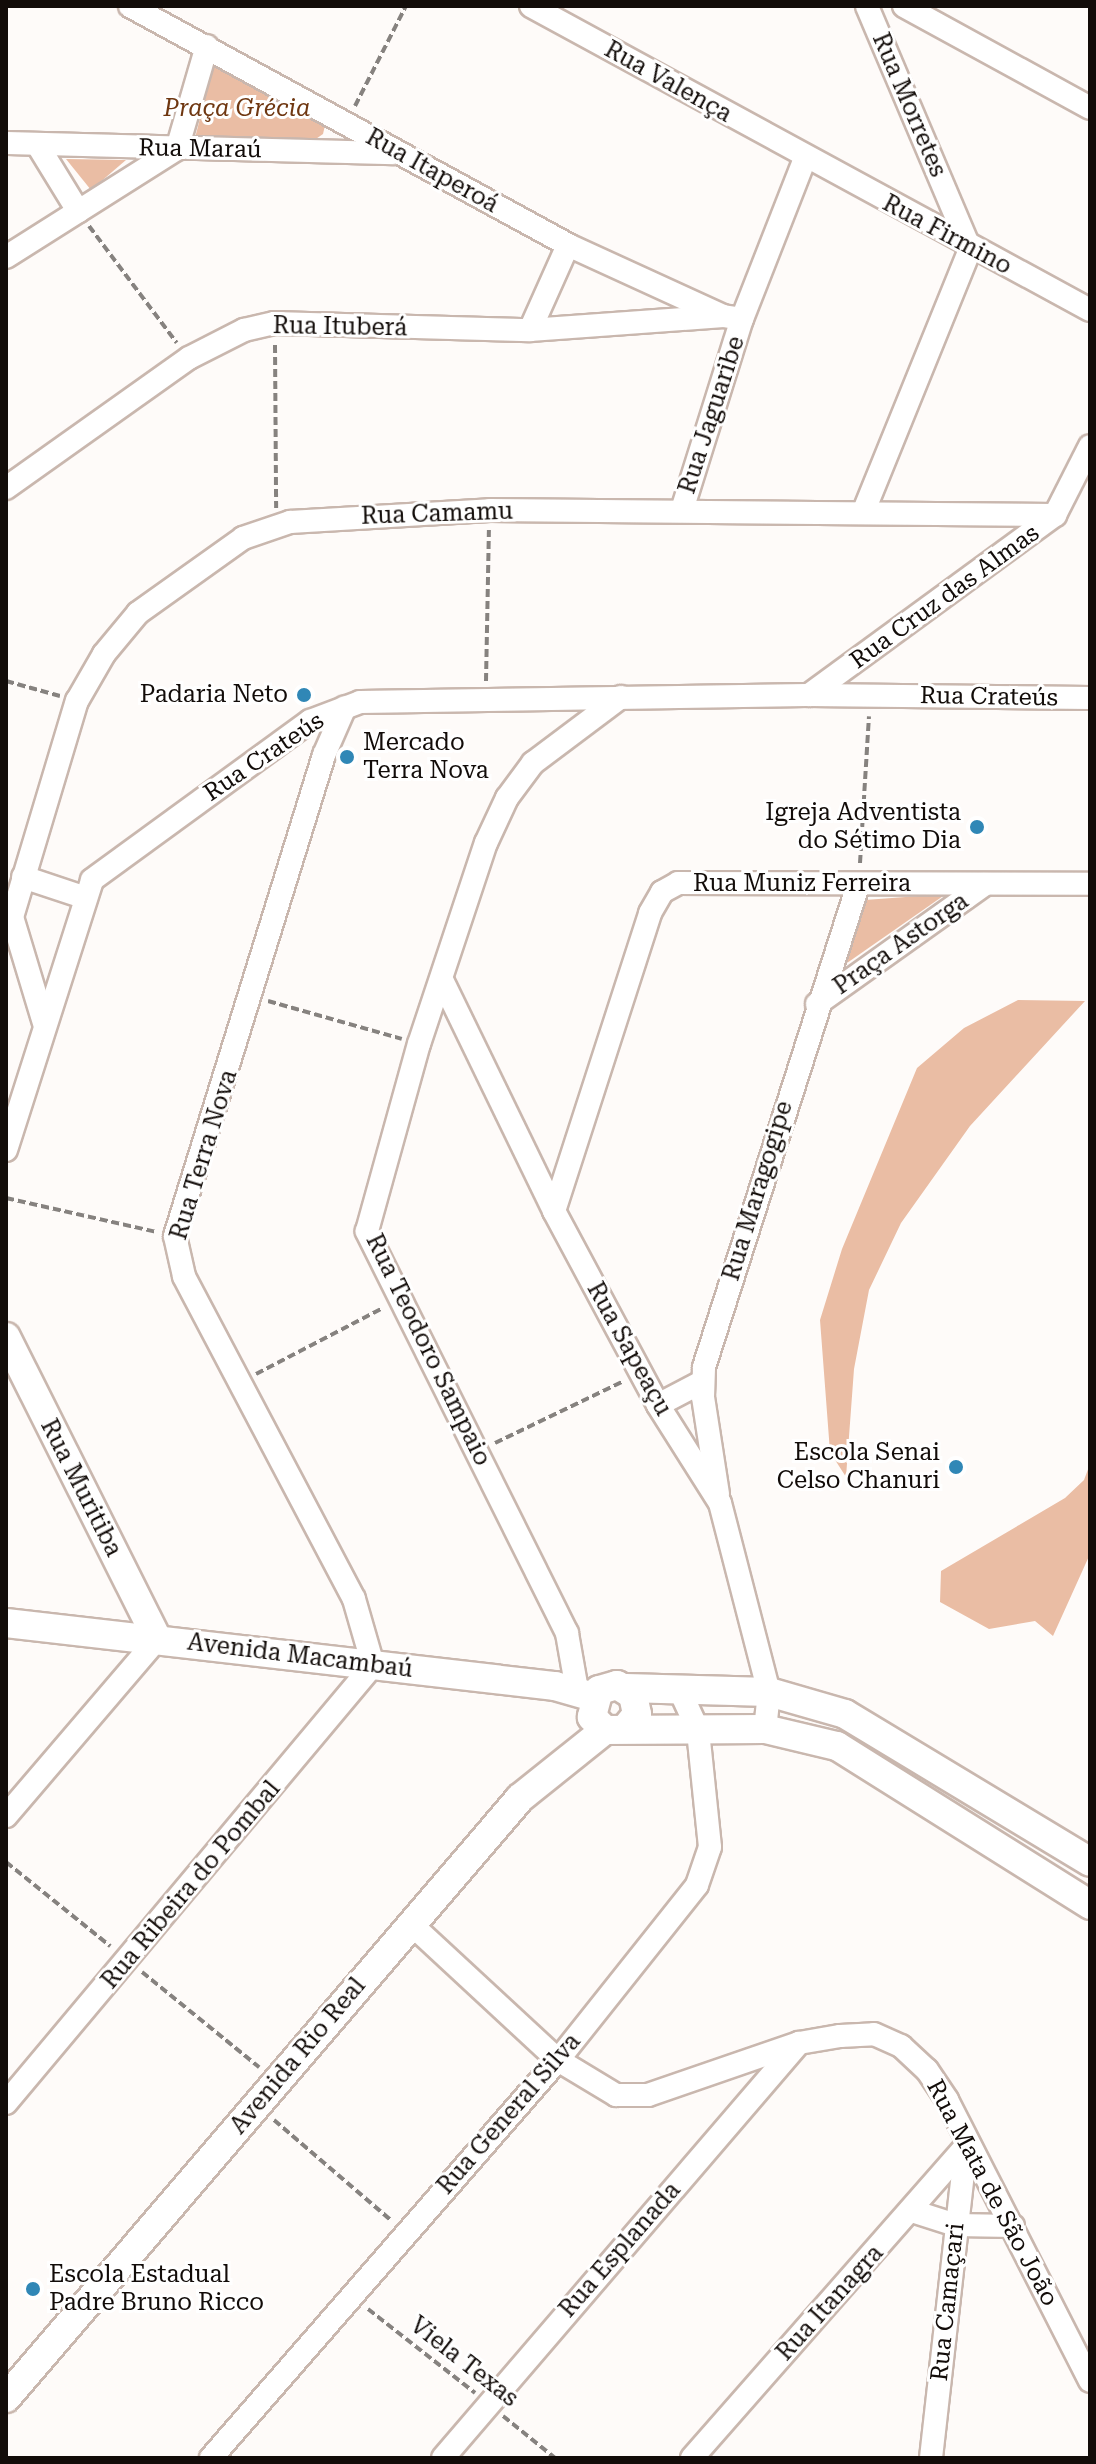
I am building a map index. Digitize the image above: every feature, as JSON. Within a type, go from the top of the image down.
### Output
[{"type":"street","name":"Rua Itaperoá","points":[[130,6],[346,122],[394,153],[568,245],[732,317]]},
{"type":"street","name":"Rua Valença","points":[[531,6],[805,158]]},
{"type":"street","name":"Rua Morretes","points":[[867,6],[970,249]]},
{"type":"street","points":[[904,6],[1090,108]]},
{"type":"street","points":[[6,257],[177,149],[207,46]]},
{"type":"street","name":"Rua Maraú","points":[[6,143],[394,153]]},
{"type":"street","points":[[37,144],[78,211]]},
{"type":"street","name":"Rua Firmino","points":[[805,158],[970,249],[1090,310]]},
{"type":"street","name":"Rua Jaguaribe","points":[[682,510],[732,317],[805,158]]},
{"type":"street","points":[[530,330],[568,245]]},
{"type":"street","points":[[863,513],[970,249]]},
{"type":"street","name":"Rua Ituberá","points":[[6,488],[189,358],[244,330],[274,323],[530,330],[732,317]]},
{"type":"street","name":"Rua Cruz das Almas","points":[[809,695],[1055,515],[1090,446]]},
{"type":"street","name":"Rua Camamu","points":[[44,1023],[12,917],[77,701],[104,654],[138,613],[243,538],[276,526],[490,510],[1055,515]]},
{"type":"street","name":"Rua Crateús","points":[[856,662],[880,696]]},
{"type":"street","name":"Rua Crateús","points":[[6,1150],[83,897],[106,867],[310,721],[360,702],[809,695],[1090,698]]},
{"type":"street","points":[[554,743],[557,697]]},
{"type":"street","name":"Rua Teodoro Sampaio","points":[[585,1694],[567,1633],[367,1231],[419,1044],[443,982],[486,843],[507,798],[554,743],[621,697]]},
{"type":"street","name":"Rua Terra Nova","points":[[345,707],[324,755],[253,997],[175,1236],[184,1276],[354,1599],[373,1665]]},
{"type":"street","points":[[310,721],[324,755]]},
{"type":"street","points":[[23,877],[83,897]]},
{"type":"street","name":"Rua Muniz Ferreira","points":[[554,1211],[650,913],[662,892],[678,883],[1090,884]]},
{"type":"street","name":"Praça Astorga","points":[[817,1004],[985,884]]},
{"type":"street","name":"Rua Maragogipe","points":[[720,1503],[702,1382],[817,1004],[858,885]]},
{"type":"street","name":"Rua Sapeaçu","points":[[443,982],[554,1211],[658,1405],[720,1503],[769,1692],[765,1729]]},
{"type":"street","name":"Rua Muritiba","points":[[6,1337],[157,1639]]},
{"type":"street","points":[[658,1405],[702,1382]]},
{"type":"street","name":"Avenida Macambaú","points":[[6,1623],[373,1665],[585,1694]]},
{"type":"street","points":[[6,1816],[157,1639]]},
{"type":"street","name":"Rua Ribeira do Pombal","points":[[6,2103],[373,1665]]},
{"type":"street","points":[[1090,1862],[872,1727],[796,1697],[769,1692],[681,1693],[608,1685],[585,1694],[592,1717],[615,1729],[765,1729],[837,1746],[869,1762],[1090,1905]]},
{"type":"street","points":[[615,1729],[637,1714],[626,1688]]},
{"type":"street","points":[[681,1693],[698,1730]]},
{"type":"street","name":"Avenida Rio Real","points":[[6,2398],[520,1798],[615,1729]]},
{"type":"street","name":"Rua General Silva","points":[[211,2458],[558,2060],[708,1866],[698,1730]]},
{"type":"street","name":"Rua Mata de São João","points":[[411,1924],[558,2060],[616,2095],[648,2095],[799,2043],[874,2034],[901,2046],[927,2070],[947,2100],[966,2146],[1013,2226],[1090,2381]]},
{"type":"street","name":"Rua Esplanada","points":[[443,2458],[799,2043]]},
{"type":"street","name":"Rua Itanagra","points":[[692,2458],[966,2146]]},
{"type":"street","name":"Rua Camaçari","points":[[931,2458],[966,2146]]},
{"type":"street","points":[[912,2211],[956,2225],[1013,2226]]},
{"type":"path","points":[[346,122],[406,6]]},
{"type":"path","points":[[78,211],[167,330]]},
{"type":"path","points":[[274,323],[276,526]]},
{"type":"path","points":[[485,699],[490,510]]},
{"type":"path","points":[[6,681],[77,701]]},
{"type":"path","points":[[858,885],[880,696]]},
{"type":"path","points":[[253,997],[419,1044]]},
{"type":"path","points":[[6,1198],[175,1236]]},
{"type":"path","points":[[240,1383],[399,1299]]},
{"type":"path","points":[[476,1451],[641,1373]]},
{"type":"path","points":[[256,2106],[407,2233]]},
{"type":"path","name":"Viela Texas","points":[[351,2296],[555,2458]]},
{"type":"green space","name":"Praça Grécia","points":[[223,65],[326,121],[323,134],[310,143],[195,138],[213,67]]},
{"type":"green space","points":[[66,159],[126,160],[91,190]]},
{"type":"green space","points":[[946,894],[847,963],[865,900]]},
{"type":"green space","points":[[1018,1000],[1085,1001],[970,1126],[901,1223],[869,1290],[854,1369],[846,1477],[830,1452],[820,1320],[842,1249],[917,1068],[964,1028]]},
{"type":"green space","points":[[1090,1464],[1090,1554],[1053,1636],[1035,1621],[989,1629],[940,1602],[941,1571],[1065,1498],[1084,1480]]},
{"type":"place","name":"Padaria Neto","points":[[304,695]]},
{"type":"place","name":"Mercado Terra Nova","points":[[347,757]]},
{"type":"place","name":"Igreja Adventista do Sétimo Dia","points":[[977,827]]},
{"type":"place","name":"Escola Senai Celso Chanuri","points":[[956,1467]]},
{"type":"place","name":"Escola Estadual Padre Bruno Ricco","points":[[33,2289]]}]
